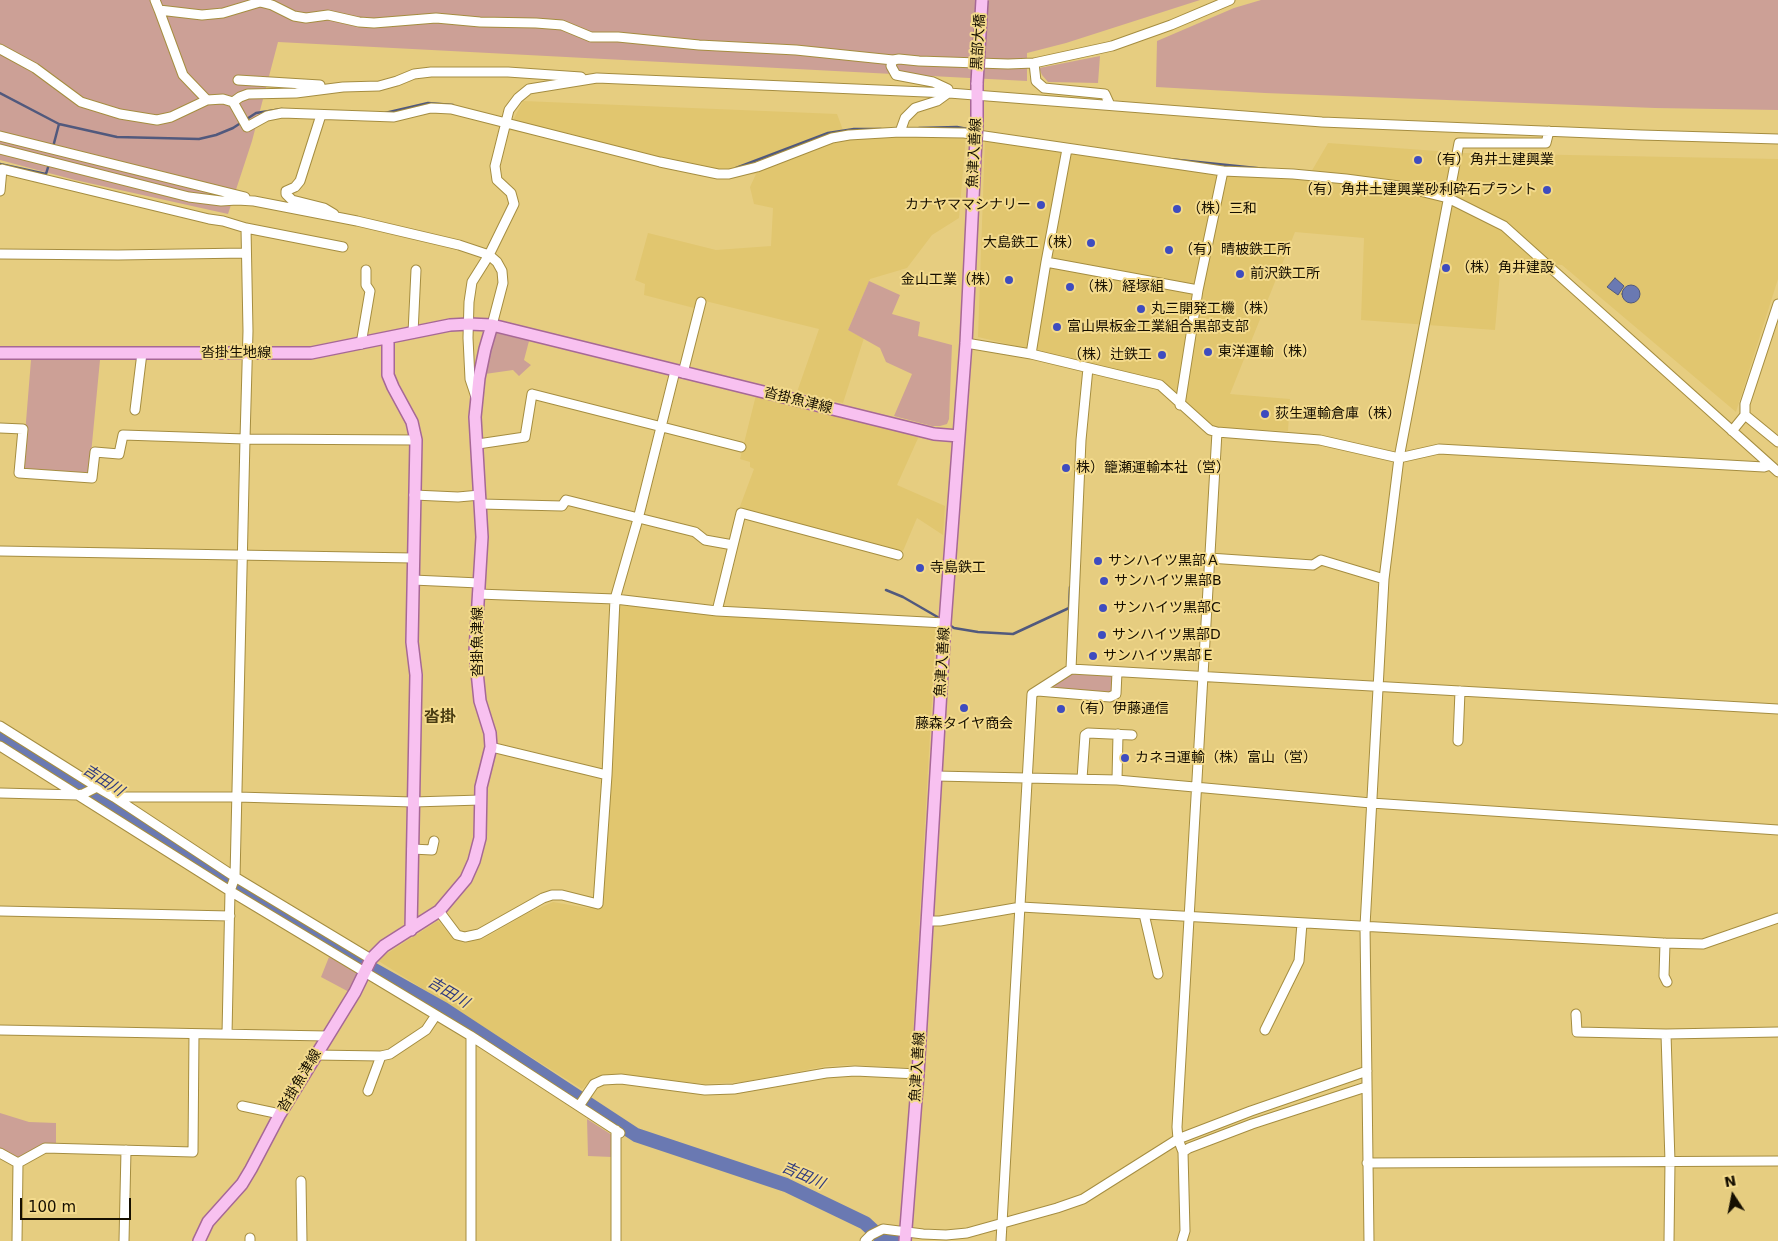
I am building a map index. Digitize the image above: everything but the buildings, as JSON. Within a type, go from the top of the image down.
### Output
[{"type":"main road","name":"黒部大橋","points":[[977,84],[982,0]]},
{"type":"main road","name":"魚津入善線","points":[[906,1236],[918,1074],[945,624],[966,343],[977,123],[977,84]]},
{"type":"main road","name":"沓掛生地線","points":[[0,353],[311,353],[469,324]]},
{"type":"main road","name":"沓掛魚津線","points":[[469,324],[492,325],[934,434],[958,436]]},
{"type":"main road","name":"沓掛魚津線","points":[[199,1241],[208,1222],[242,1184],[280,1114],[355,992],[367,965],[384,946],[439,911],[466,879],[474,862],[480,838],[481,787],[491,747],[490,733],[480,701],[475,652],[482,536],[476,416],[485,349],[492,325]]},
{"type":"main road","points":[[388,338],[388,375],[412,422],[416,440],[412,642],[416,676],[411,930]]},
{"type":"street","points":[[155,0],[183,76],[207,100]]},
{"type":"street","points":[[159,10],[202,15],[223,12],[260,2],[272,5],[294,16],[306,18],[328,15],[374,24],[436,18],[480,22],[536,23],[562,25],[591,37],[618,37],[699,45],[796,50],[892,60],[899,58],[919,61],[1008,64],[1034,63],[1112,46],[1172,25],[1230,0]]},
{"type":"street","points":[[0,49],[35,68],[81,102],[102,110],[157,120],[171,118],[207,100],[223,99],[233,102],[247,126],[267,116],[282,113],[394,117],[413,111],[441,108],[464,112],[660,162],[718,174],[729,174],[757,167],[832,138],[849,135],[900,132],[964,133],[1223,171],[1293,174],[1400,186],[1448,198],[1504,226],[1778,472]]},
{"type":"street","points":[[892,60],[891,66],[896,75],[933,82],[948,89],[949,93]]},
{"type":"street","points":[[1034,63],[1036,81],[1044,88],[1105,94],[1110,105]]},
{"type":"street","points":[[233,102],[248,94],[379,86],[397,82],[414,74],[432,72],[508,72],[596,78],[949,93],[1322,122],[1778,139]]},
{"type":"street","points":[[477,400],[470,380],[469,302],[472,282],[514,204],[511,194],[497,180],[495,166],[509,110],[518,98],[529,89],[596,78]]},
{"type":"street","points":[[238,80],[343,87]]},
{"type":"street","points":[[900,132],[905,118],[915,108],[937,101],[949,93]]},
{"type":"street","points":[[321,115],[300,181],[295,187],[286,191],[286,194],[292,200],[324,208],[344,218]]},
{"type":"street","points":[[1368,1241],[1364,926],[1384,579],[1399,458],[1459,144],[1546,144],[1549,131]]},
{"type":"street","points":[[0,136],[231,193],[254,201]]},
{"type":"street","points":[[0,149],[189,197],[221,201],[254,201],[344,218],[459,245],[488,255],[498,262],[502,271],[503,283],[492,325]]},
{"type":"street","points":[[1031,354],[1067,149]]},
{"type":"street","points":[[0,192],[1,169],[246,228],[343,247]]},
{"type":"street","points":[[1180,405],[1198,290],[1223,171]]},
{"type":"street","points":[[227,1034],[230,916],[237,797],[248,353],[246,228]]},
{"type":"street","points":[[0,254],[246,253]]},
{"type":"street","points":[[1046,262],[1198,290]]},
{"type":"street","points":[[361,344],[370,291],[366,285],[366,270]]},
{"type":"street","points":[[413,333],[416,270]]},
{"type":"street","points":[[439,911],[457,935],[465,937],[479,934],[543,898],[552,895],[562,895],[598,904],[607,775],[615,599],[638,519],[660,426],[701,302]]},
{"type":"street","points":[[1732,430],[1745,415],[1745,404],[1778,304]]},
{"type":"street","points":[[966,343],[1031,354],[1160,385],[1210,430],[1217,432],[1320,440],[1399,458],[1439,449],[1764,467],[1770,465]]},
{"type":"street","points":[[134,410],[142,353]]},
{"type":"street","points":[[1072,669],[1081,440],[1088,368]]},
{"type":"street","points":[[478,444],[525,437],[532,394],[741,447]]},
{"type":"street","points":[[1745,415],[1778,442]]},
{"type":"street","points":[[0,428],[23,429],[19,473],[92,478],[95,452],[119,454],[123,434],[245,439],[416,440]]},
{"type":"street","points":[[1182,1241],[1184,1231],[1183,1152],[1178,1140],[1177,1127],[1217,432]]},
{"type":"street","points":[[414,495],[562,506],[566,500],[695,532],[705,540],[733,545]]},
{"type":"street","points":[[717,611],[741,514],[898,555]]},
{"type":"street","points":[[0,551],[413,558]]},
{"type":"street","points":[[1209,558],[1313,565],[1321,560],[1384,579]]},
{"type":"street","points":[[413,580],[479,588],[615,599],[717,611],[945,624]]},
{"type":"street","points":[[1001,1241],[1032,694],[1072,669],[1778,710]]},
{"type":"street","points":[[1038,692],[1110,698],[1116,694],[1117,672]]},
{"type":"street","points":[[1458,741],[1460,691]]},
{"type":"street","points":[[0,726],[95,788],[114,797],[233,884],[367,965]]},
{"type":"street","points":[[1082,779],[1085,735],[1088,733],[1132,735]]},
{"type":"street","points":[[1117,780],[1118,734]]},
{"type":"street","points":[[0,746],[367,965],[436,1015],[618,1132],[616,1241]]},
{"type":"street","points":[[491,747],[607,775]]},
{"type":"street","points":[[936,776],[1117,780],[1371,803],[1778,830]]},
{"type":"street","points":[[0,793],[80,795],[95,788]]},
{"type":"street","points":[[114,797],[237,797],[413,802],[481,800]]},
{"type":"street","points":[[412,849],[432,850],[434,841]]},
{"type":"street","points":[[927,921],[940,921],[1021,907],[1703,944],[1778,918]]},
{"type":"street","points":[[0,912],[230,916]]},
{"type":"street","points":[[1144,914],[1158,974]]},
{"type":"street","points":[[1265,1030],[1299,961],[1302,923]]},
{"type":"street","points":[[1664,943],[1664,976],[1667,982]]},
{"type":"street","points":[[1576,1014],[1577,1032],[1666,1034],[1778,1032]]},
{"type":"street","points":[[316,1055],[381,1056],[390,1054],[426,1030],[436,1015]]},
{"type":"street","points":[[0,1030],[327,1036]]},
{"type":"street","points":[[18,1163],[45,1148],[193,1152],[194,1034]]},
{"type":"street","points":[[1666,1034],[1670,1162],[1669,1241]]},
{"type":"street","points":[[471,1036],[471,1241]]},
{"type":"street","points":[[368,1092],[381,1056]]},
{"type":"street","points":[[579,1106],[594,1084],[603,1080],[621,1079],[705,1090],[734,1089],[826,1073],[855,1071],[918,1074]]},
{"type":"street","points":[[865,1241],[871,1235],[883,1229],[906,1236],[967,1233],[1057,1208],[1082,1199],[1178,1140],[1251,1111],[1367,1071]]},
{"type":"street","points":[[1183,1152],[1252,1124],[1366,1087]]},
{"type":"street","points":[[242,1106],[280,1114]]},
{"type":"street","points":[[124,1241],[126,1150]]},
{"type":"street","points":[[0,1153],[18,1163]]},
{"type":"street","points":[[1367,1163],[1778,1161]]},
{"type":"street","points":[[17,1241],[18,1163]]},
{"type":"street","points":[[301,1181],[302,1241]]},
{"type":"shaded area","points":[[0,0],[1200,0],[1066,43],[1027,53],[1027,81],[278,42],[252,141],[228,214],[75,180],[0,160]]},
{"type":"shaded area","points":[[1261,0],[1778,0],[1778,110],[1655,108],[1156,87],[1157,41],[1234,8]]},
{"type":"shaded area","points":[[1100,56],[1098,83],[1048,82],[1039,68]]},
{"type":"shaded area","points":[[523,101],[837,114],[846,138],[966,135],[959,218],[932,235],[907,268],[870,279],[848,330],[864,338],[843,403],[797,392],[819,329],[697,299],[694,308],[644,295],[645,284],[635,280],[648,233],[716,250],[771,246],[773,208],[754,204],[750,187],[756,174],[718,177],[508,130]]},
{"type":"shaded area","points":[[985,139],[1307,179],[1328,143],[1464,153],[1778,159],[1778,279],[1736,412],[1562,265],[1501,261],[1495,330],[1361,320],[1364,238],[1295,232],[1230,394],[1290,399],[1288,431],[1214,428],[1158,380],[978,337]]},
{"type":"shaded area","points":[[869,281],[900,295],[892,314],[920,322],[918,336],[952,345],[949,419],[947,424],[932,426],[894,416],[912,374],[886,362],[880,348],[848,330]]},
{"type":"shaded area","points":[[494,333],[529,341],[524,360],[531,365],[519,376],[513,370],[485,374]]},
{"type":"shaded area","points":[[31,360],[100,360],[89,475],[22,471]]},
{"type":"shaded area","points":[[756,395],[919,436],[897,485],[945,506],[943,535],[917,518],[903,551],[739,509],[754,469],[750,467],[750,462],[740,459]]},
{"type":"shaded area","points":[[619,605],[936,628],[911,1068],[852,1065],[827,1066],[743,1082],[704,1084],[609,1074],[594,1077],[582,1089],[377,960],[438,921],[453,938],[464,943],[483,939],[528,913],[553,902],[588,908],[603,907],[614,737]]},
{"type":"shaded area","points":[[1071,673],[1113,676],[1112,690],[1107,694],[1050,690],[1049,687]]},
{"type":"shaded area","points":[[329,957],[358,972],[351,993],[321,977]]},
{"type":"shaded area","points":[[0,1113],[29,1122],[56,1123],[56,1146],[19,1159],[0,1149]]},
{"type":"shaded area","points":[[587,1119],[612,1135],[612,1157],[588,1156]]},
{"type":"water","points":[[1615,278],[1624,286],[1618,295],[1607,287]]},
{"type":"water","points":[[1627,285],[1635,285],[1640,290],[1638,301],[1627,303],[1622,298],[1622,290]]},
{"type":"waterway","points":[[0,93],[59,124],[117,137],[199,139],[233,128],[256,113],[282,109]]},
{"type":"waterway","points":[[385,113],[428,103],[453,105]]},
{"type":"waterway","points":[[53,147],[59,124]]},
{"type":"waterway","points":[[919,128],[957,127],[973,130]]},
{"type":"waterway","points":[[736,168],[828,133],[854,129],[881,129]]},
{"type":"waterway","points":[[1169,159],[1266,169]]},
{"type":"waterway","points":[[0,164],[46,174],[49,164]]},
{"type":"waterway","points":[[948,624],[954,628],[978,632],[1013,634],[1069,608],[1070,587]]},
{"type":"waterway","points":[[886,590],[903,597],[941,619]]},
{"type":"waterway","name":"吉田川","points":[[0,735],[321,940],[444,1009],[636,1135],[786,1185],[865,1223],[878,1235],[896,1241]]},
{"type":"waterway","name":"吉田川","points":[[884,1241],[890,1239]]},
{"type":"place","name":"（有）角井土建興業","points":[[1418,160]]},
{"type":"place","name":"（有）角井土建興業砂利砕石プラント","points":[[1547,190]]},
{"type":"place","name":"カナヤママシナリー","points":[[1041,205]]},
{"type":"place","name":"（株）三和","points":[[1177,209]]},
{"type":"place","name":"大島鉄工（株）","points":[[1091,243]]},
{"type":"place","name":"（有）晴柀鉄工所","points":[[1169,250]]},
{"type":"place","name":"（株）角井建設","points":[[1446,268]]},
{"type":"place","name":"前沢鉄工所","points":[[1240,274]]},
{"type":"place","name":"金山工業（株）","points":[[1009,280]]},
{"type":"place","name":"（株）経塚組","points":[[1070,287]]},
{"type":"place","name":"丸三開発工機（株）","points":[[1141,309]]},
{"type":"place","name":"富山県板金工業組合黒部支部","points":[[1057,327]]},
{"type":"place","name":"東洋運輸（株）","points":[[1208,352]]},
{"type":"place","name":"（株）辻鉄工","points":[[1162,355]]},
{"type":"place","name":"荻生運輸倉庫（株）","points":[[1265,414]]},
{"type":"place","name":"株）籠瀬運輸本社（営）","points":[[1066,468]]},
{"type":"place","name":"サンハイツ黒部Ａ","points":[[1098,561]]},
{"type":"place","name":"寺島鉄工","points":[[920,568]]},
{"type":"place","name":"サンハイツ黒部B","points":[[1104,581]]},
{"type":"place","name":"サンハイツ黒部C","points":[[1103,608]]},
{"type":"place","name":"サンハイツ黒部D","points":[[1102,635]]},
{"type":"place","name":"サンハイツ黒部Ｅ","points":[[1093,656]]},
{"type":"place","name":"藤森タイヤ商会","points":[[964,708]]},
{"type":"place","name":"（有）伊藤通信","points":[[1061,709]]},
{"type":"place","name":"カネヨ運輸（株）富山（営）","points":[[1125,758]]},
{"type":"district","name":"沓掛","points":[[440,718]]}]
